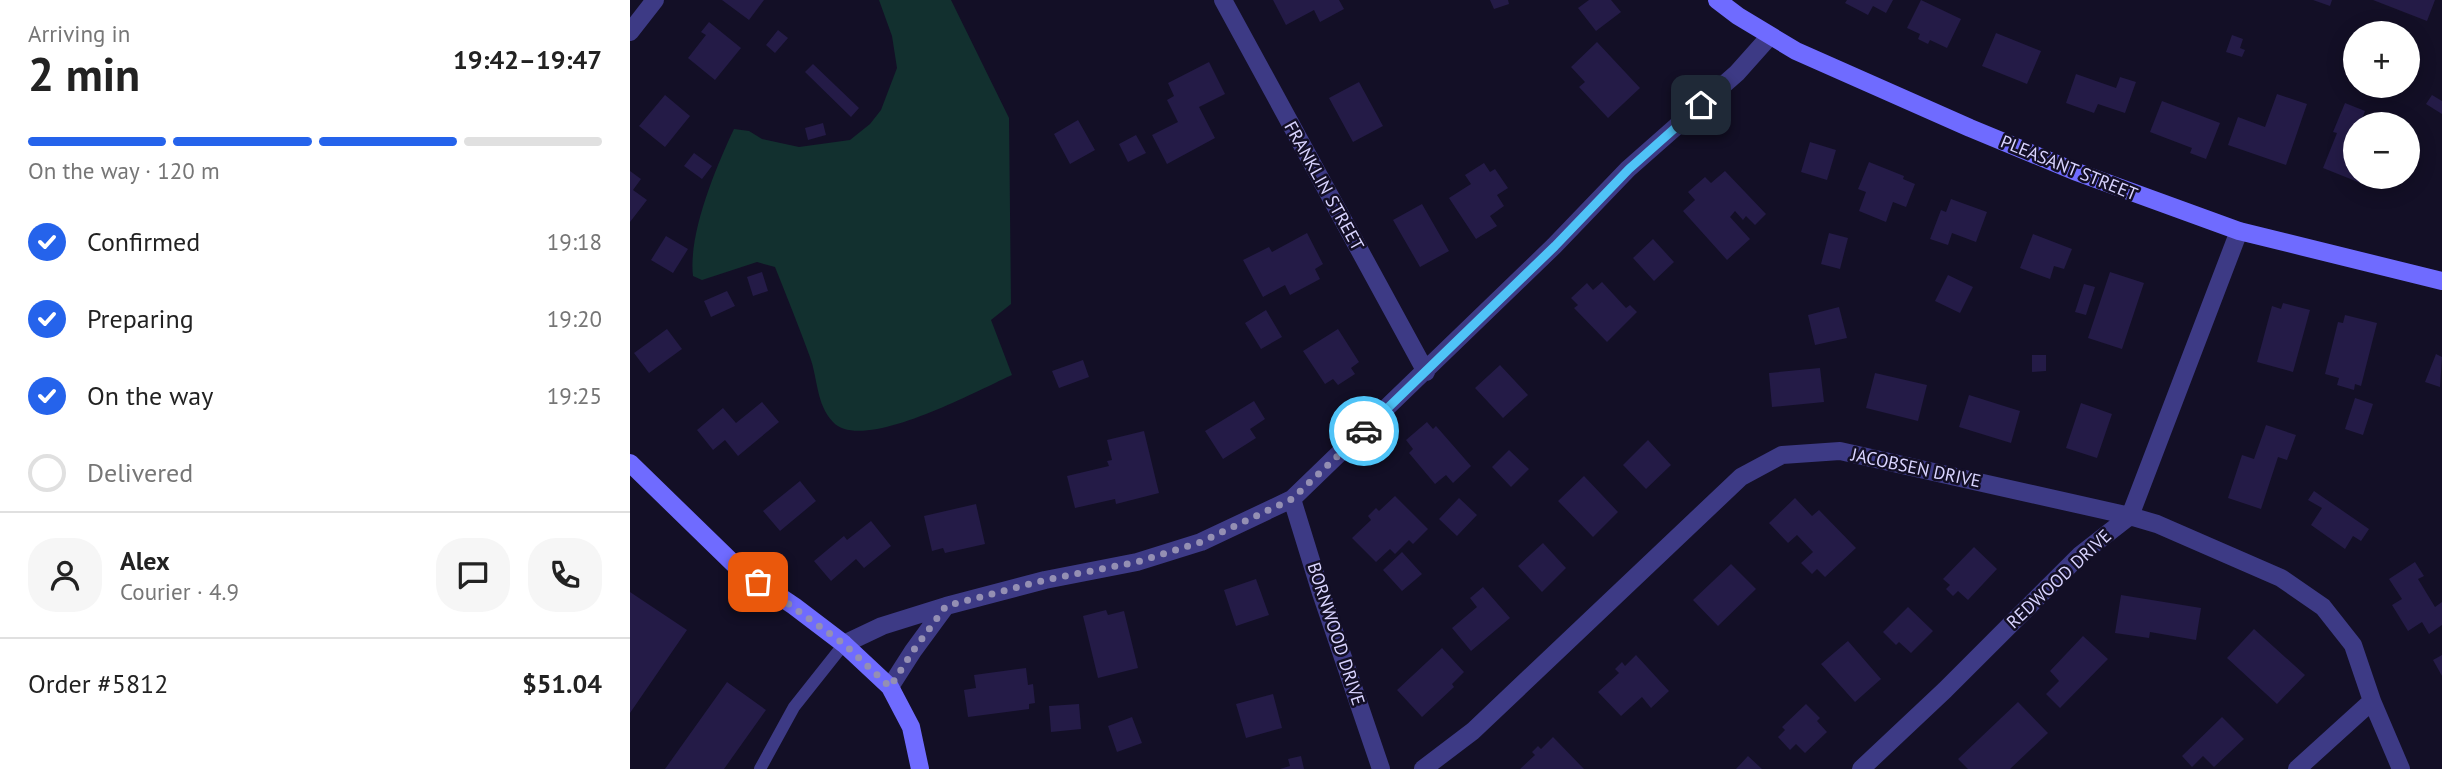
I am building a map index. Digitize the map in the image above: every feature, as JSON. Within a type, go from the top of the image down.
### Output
[{"type":"street","points":[[630,32],[655,0]]},
{"type":"street","name":"FRANKLIN STREET","points":[[1223,0],[1426,372]]},
{"type":"street","name":"PLEASANT STREET","points":[[1717,0],[1796,51],[2074,171],[2239,231],[2442,281]]},
{"type":"street","points":[[844,644],[882,626],[946,606],[1045,580],[1137,562],[1201,542],[1292,499],[1555,246],[1629,169],[1737,73],[1770,36]]},
{"type":"street","points":[[2130,516],[2239,231]]},
{"type":"street","name":"JACOBSEN DRIVE","points":[[1423,769],[1473,731],[1741,477],[1782,455],[1840,451],[2130,516],[2157,524],[2281,578],[2323,607],[2353,645],[2372,701],[2401,769]]},
{"type":"street","points":[[630,463],[740,570],[844,644],[890,687],[911,727],[920,769]]},
{"type":"street","name":"BORNWOOD DRIVE","points":[[1292,499],[1381,769]]},
{"type":"street","name":"REDWOOD DRIVE","points":[[1861,769],[1945,690],[2080,555],[2130,516]]},
{"type":"street","points":[[890,687],[946,606]]},
{"type":"street","points":[[2297,769],[2372,701]]},
{"type":"lane","points":[[760,769],[794,707],[844,644]]},
{"type":"green space","points":[[879,0],[951,0],[1009,118],[1011,304],[991,320],[1012,375],[921,416],[868,430],[848,430],[833,422],[823,407],[813,365],[775,267],[757,262],[702,280],[693,276],[693,259],[705,201],[734,129],[749,131],[762,139],[799,147],[850,140],[870,124],[881,110],[897,68],[892,36]]},
{"type":"building","points":[[722,0],[764,0],[749,20]]},
{"type":"building","points":[[1273,0],[1339,0],[1344,9],[1320,22],[1314,10],[1286,25]]},
{"type":"building","points":[[1490,0],[1508,0],[1509,4],[1494,9]]},
{"type":"building","points":[[1589,0],[1611,0],[1621,12],[1596,31],[1578,8]]},
{"type":"building","points":[[1847,0],[1893,0],[1886,13],[1873,6],[1868,15],[1845,3]]},
{"type":"building","points":[[1921,0],[1961,19],[1947,48],[1930,40],[1928,44],[1918,39],[1920,34],[1907,28]]},
{"type":"building","points":[[2313,0],[2332,0],[2330,6]]},
{"type":"building","points":[[2373,0],[2435,0],[2427,21]]},
{"type":"building","points":[[709,22],[741,48],[715,80],[688,58],[706,35],[701,32]]},
{"type":"building","points":[[778,30],[788,38],[775,53],[766,45]]},
{"type":"building","points":[[1996,33],[2041,51],[2027,84],[1982,66]]},
{"type":"building","points":[[2232,35],[2243,39],[2240,48],[2245,50],[2242,57],[2226,52]]},
{"type":"building","points":[[1597,42],[1640,88],[1608,118],[1579,87],[1585,82],[1571,67]]},
{"type":"building","points":[[1209,62],[1225,94],[1199,107],[1215,138],[1167,164],[1152,135],[1178,122],[1167,100],[1174,96],[1168,83]]},
{"type":"building","points":[[813,64],[859,108],[851,117],[805,72]]},
{"type":"building","points":[[2076,74],[2116,88],[2120,77],[2136,82],[2125,113],[2098,104],[2094,113],[2066,103]]},
{"type":"building","points":[[1359,82],[1383,126],[1353,142],[1329,98]]},
{"type":"building","points":[[2277,94],[2307,104],[2286,165],[2228,145],[2238,117],[2265,127]]},
{"type":"building","points":[[665,95],[690,116],[665,147],[639,126]]},
{"type":"building","points":[[2432,95],[2442,101],[2442,114],[2426,104]]},
{"type":"building","points":[[2162,101],[2220,123],[2206,159],[2190,153],[2192,148],[2150,132]]},
{"type":"building","points":[[2345,103],[2365,111],[2343,112],[2343,176],[2323,168],[2337,133],[2333,132]]},
{"type":"building","points":[[1078,120],[1095,150],[1070,164],[1054,134]]},
{"type":"building","points":[[823,123],[826,135],[808,140],[805,128]]},
{"type":"building","points":[[1136,135],[1146,153],[1128,162],[1119,144]]},
{"type":"building","points":[[1810,142],[1836,150],[1827,180],[1801,172]]},
{"type":"building","points":[[694,153],[712,166],[702,179],[684,166]]},
{"type":"building","points":[[1869,162],[1904,176],[1903,179],[1915,184],[1906,207],[1893,202],[1886,222],[1859,211],[1866,192],[1858,189]]},
{"type":"building","points":[[1484,163],[1490,172],[1495,169],[1508,188],[1497,195],[1504,206],[1490,216],[1497,226],[1476,239],[1449,198],[1471,184],[1465,175]]},
{"type":"building","points":[[630,171],[641,179],[633,190],[647,200],[630,222]]},
{"type":"building","points":[[1725,171],[1766,214],[1755,225],[1746,216],[1743,220],[1735,211],[1730,217],[1750,239],[1727,260],[1683,211],[1695,200],[1688,192],[1705,177],[1711,183]]},
{"type":"building","points":[[1951,199],[1987,212],[1976,242],[1952,233],[1948,245],[1930,239],[1941,210],[1946,212]]},
{"type":"building","points":[[1422,204],[1449,251],[1420,267],[1393,220]]},
{"type":"building","points":[[1307,233],[1323,264],[1315,269],[1320,279],[1290,295],[1285,285],[1263,297],[1243,260],[1269,247],[1272,252]]},
{"type":"building","points":[[1829,233],[1848,238],[1840,269],[1821,264]]},
{"type":"building","points":[[2033,234],[2072,249],[2064,269],[2054,266],[2050,279],[2020,268]]},
{"type":"building","points":[[666,236],[688,249],[673,273],[651,260]]},
{"type":"building","points":[[1653,239],[1674,262],[1654,281],[1633,258]]},
{"type":"building","points":[[762,272],[768,291],[753,296],[747,277]]},
{"type":"building","points":[[2110,272],[2144,283],[2122,349],[2088,338]]},
{"type":"building","points":[[1948,275],[1973,287],[1960,313],[1935,301]]},
{"type":"building","points":[[1602,282],[1626,308],[1630,305],[1637,312],[1607,342],[1574,308],[1578,305],[1571,298],[1587,283],[1593,290]]},
{"type":"building","points":[[2084,284],[2095,287],[2086,315],[2075,312]]},
{"type":"building","points":[[727,291],[735,306],[711,317],[704,301]]},
{"type":"building","points":[[2283,303],[2310,310],[2293,372],[2257,362],[2272,306],[2281,309]]},
{"type":"building","points":[[1839,307],[1847,338],[1815,345],[1808,315]]},
{"type":"building","points":[[1266,310],[1282,337],[1261,349],[1245,323]]},
{"type":"building","points":[[2345,315],[2377,323],[2361,386],[2355,384],[2354,390],[2337,385],[2339,378],[2325,374],[2338,322],[2343,323]]},
{"type":"building","points":[[667,329],[682,349],[649,373],[634,353]]},
{"type":"building","points":[[1338,329],[1359,362],[1351,368],[1355,374],[1338,385],[1333,379],[1325,384],[1303,351]]},
{"type":"building","points":[[2436,354],[2442,357],[2440,387],[2425,382]]},
{"type":"building","points":[[2032,355],[2046,355],[2046,371],[2032,372]]},
{"type":"building","points":[[1083,360],[1089,377],[1059,388],[1052,371]]},
{"type":"building","points":[[1500,365],[1528,395],[1503,418],[1475,388]]},
{"type":"building","points":[[1820,368],[1824,402],[1772,407],[1769,373]]},
{"type":"building","points":[[1875,373],[1927,385],[1918,421],[1866,408]]},
{"type":"building","points":[[1969,395],[2020,411],[2011,443],[1959,427]]},
{"type":"building","points":[[2355,398],[2373,404],[2363,435],[2345,429]]},
{"type":"building","points":[[1254,401],[1265,419],[1250,429],[1256,438],[1223,459],[1205,431]]},
{"type":"building","points":[[762,402],[779,422],[738,456],[725,440],[713,450],[697,430],[723,408],[736,423]]},
{"type":"building","points":[[2081,403],[2112,414],[2097,458],[2066,448]]},
{"type":"building","points":[[1427,422],[1433,429],[1436,426],[1471,466],[1453,483],[1446,475],[1435,484],[1409,453],[1413,449],[1406,440]]},
{"type":"building","points":[[2266,425],[2296,435],[2287,460],[2278,457],[2261,509],[2228,498],[2242,455],[2254,459]]},
{"type":"building","points":[[1144,431],[1159,493],[1116,504],[1115,499],[1075,508],[1067,476],[1109,466],[1107,461],[1112,460],[1107,440]]},
{"type":"building","points":[[1648,440],[1671,465],[1646,489],[1623,465]]},
{"type":"building","points":[[1509,450],[1529,469],[1511,487],[1492,467]]},
{"type":"building","points":[[1584,476],[1618,512],[1593,537],[1558,501]]},
{"type":"building","points":[[800,481],[816,501],[780,531],[763,511]]},
{"type":"building","points":[[2314,491],[2369,529],[2361,541],[2353,536],[2345,549],[2311,525],[2322,508],[2308,500]]},
{"type":"building","points":[[1395,496],[1428,529],[1413,544],[1409,540],[1395,554],[1390,549],[1376,562],[1352,538],[1371,520],[1368,516],[1376,508],[1379,511]]},
{"type":"building","points":[[1459,498],[1477,515],[1457,536],[1439,519]]},
{"type":"building","points":[[1795,498],[1812,516],[1819,510],[1856,548],[1825,577],[1817,569],[1812,574],[1801,563],[1813,552],[1797,535],[1788,543],[1769,523]]},
{"type":"building","points":[[976,504],[985,544],[945,553],[943,548],[932,551],[924,516]]},
{"type":"building","points":[[871,521],[891,546],[864,568],[856,559],[831,581],[814,561],[844,536],[847,540]]},
{"type":"building","points":[[1543,543],[1566,568],[1542,592],[1518,566]]},
{"type":"building","points":[[1974,547],[1997,569],[1968,600],[1958,591],[1953,596],[1946,589],[1950,585],[1943,579]]},
{"type":"building","points":[[1402,552],[1422,574],[1402,591],[1383,570]]},
{"type":"building","points":[[2415,562],[2424,576],[2418,579],[2435,607],[2442,602],[2442,625],[2429,634],[2422,622],[2408,631],[2392,605],[2402,599],[2389,579]]},
{"type":"building","points":[[1731,564],[1756,589],[1718,626],[1693,600]]},
{"type":"building","points":[[1256,579],[1269,615],[1236,626],[1224,590]]},
{"type":"building","points":[[1483,587],[1510,618],[1471,651],[1452,628],[1477,607],[1470,598]]},
{"type":"building","points":[[630,592],[687,630],[630,713]]},
{"type":"building","points":[[2121,595],[2201,608],[2196,640],[2150,632],[2149,638],[2115,633]]},
{"type":"building","points":[[1908,607],[1933,631],[1911,653],[1899,642],[1896,645],[1883,632]]},
{"type":"building","points":[[1106,610],[1108,615],[1124,611],[1138,668],[1098,678],[1083,616]]},
{"type":"building","points":[[2254,629],[2305,675],[2277,704],[2227,658]]},
{"type":"building","points":[[2083,636],[2108,659],[2060,708],[2046,694],[2059,681],[2050,671]]},
{"type":"building","points":[[1848,641],[1881,679],[1855,702],[1821,664]]},
{"type":"building","points":[[1442,648],[1464,672],[1452,684],[1454,687],[1422,717],[1397,690]]},
{"type":"building","points":[[1636,655],[1669,691],[1651,708],[1642,697],[1621,716],[1598,692],[1619,673],[1615,669],[1622,662],[1625,666]]},
{"type":"building","points":[[2442,655],[2442,676],[2433,660]]},
{"type":"building","points":[[1026,668],[1028,685],[1033,684],[1035,703],[1029,704],[1029,709],[968,717],[964,690],[976,688],[974,675]]},
{"type":"building","points":[[727,682],[766,710],[724,769],[665,769]]},
{"type":"building","points":[[1273,694],[1282,728],[1246,738],[1236,704]]},
{"type":"building","points":[[2018,702],[2048,733],[2010,769],[1968,769],[1958,759]]},
{"type":"building","points":[[1079,704],[1081,729],[1051,732],[1049,706]]},
{"type":"building","points":[[1806,704],[1820,718],[1817,721],[1827,732],[1805,753],[1796,744],[1790,750],[1778,737],[1785,730],[1782,727]]},
{"type":"building","points":[[1132,717],[1142,743],[1117,752],[1108,726]]},
{"type":"building","points":[[2222,717],[2244,739],[2214,767],[2203,756],[2192,767],[2182,756]]},
{"type":"building","points":[[1553,737],[1584,769],[1520,769],[1535,755],[1532,752],[1538,746],[1541,749]]},
{"type":"building","points":[[1301,756],[1304,769],[1280,769],[1290,766],[1288,759]]},
{"type":"building","points":[[1748,756],[1762,769],[1736,769]]},
{"type":"way so far","points":[[758,582],[844,644],[890,687],[946,606],[1045,580],[1137,562],[1201,542],[1292,499],[1364,431]]},
{"type":"route","points":[[1364,431],[1555,246],[1629,169],[1701,105]]}]
